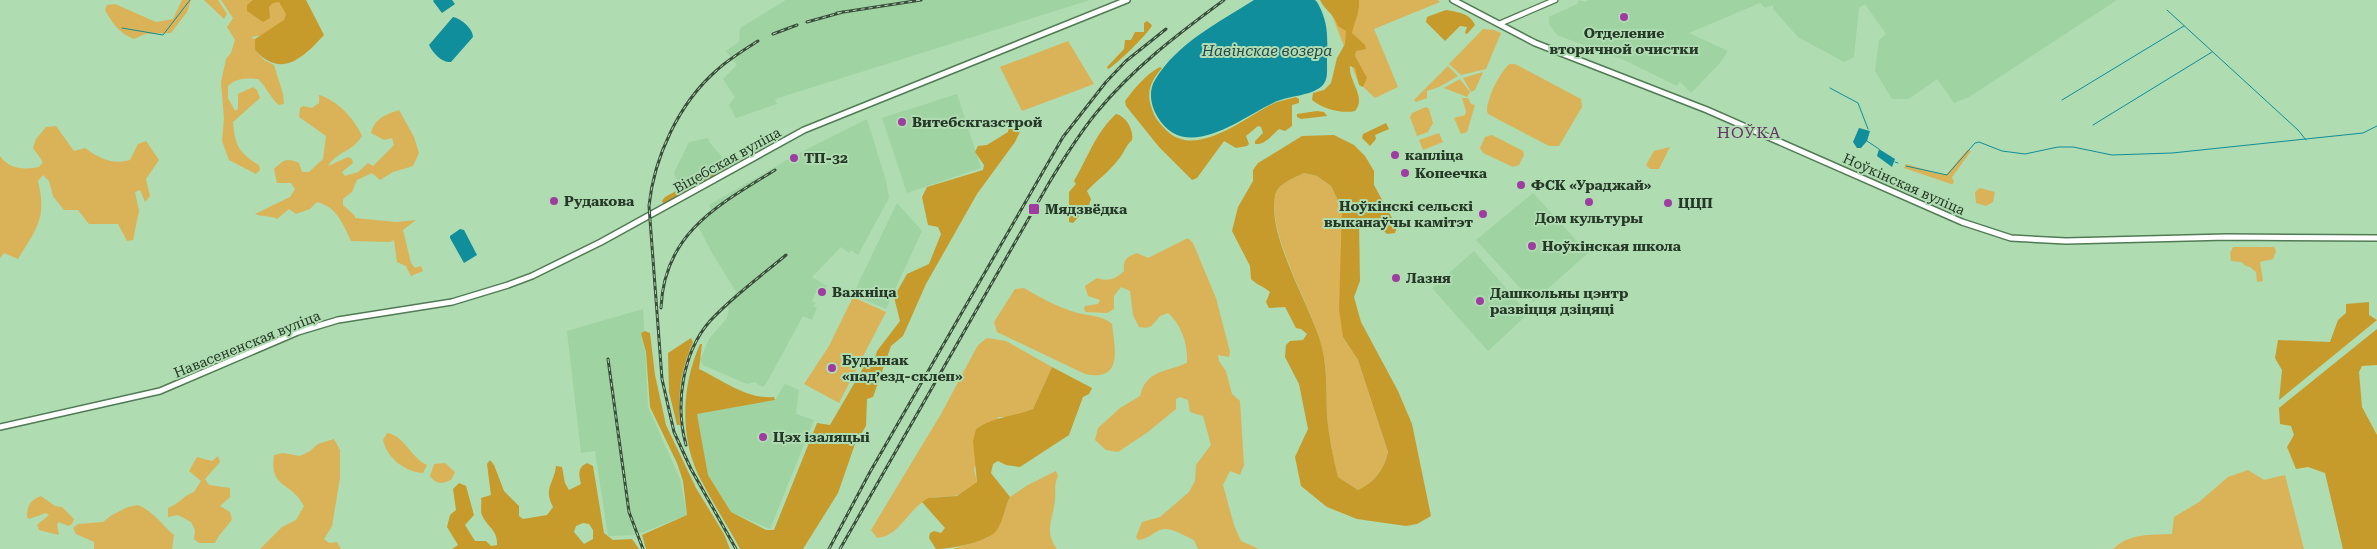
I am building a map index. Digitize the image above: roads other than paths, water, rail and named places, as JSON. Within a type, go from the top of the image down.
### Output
[{"type":"main road","name":"Віцебская вуліца","points":[[532,276],[601,242],[787,139],[868,104],[1127,0]]},
{"type":"main road","name":"Ноўкінская вуліца","points":[[1453,0],[1535,42],[1707,110],[1962,222],[2011,238],[2066,240],[2227,237],[2377,238]]},
{"type":"main road","name":"Навасененская вуліца","points":[[0,427],[160,391],[298,332],[338,320],[452,302],[532,276]]},
{"type":"street","points":[[1499,24],[1555,0]]},
{"type":"water","points":[[434,0],[452,0],[455,4],[442,13]]},
{"type":"water","name":"Навінскае возера","points":[[1254,0],[1315,0],[1317,2],[1324,18],[1327,33],[1327,73],[1324,84],[1317,90],[1279,100],[1229,127],[1213,133],[1197,137],[1182,136],[1169,130],[1153,108],[1151,94],[1155,80],[1164,67],[1186,44]]},
{"type":"water","points":[[453,17],[466,25],[473,34],[473,37],[451,62],[448,62],[438,57],[429,45]]},
{"type":"water","points":[[1859,128],[1870,131],[1867,141],[1861,148],[1857,148],[1853,142]]},
{"type":"water","points":[[1879,149],[1895,159],[1892,167],[1877,156]]},
{"type":"water","points":[[460,229],[464,230],[477,255],[464,263],[450,238]]},
{"type":"waterway","points":[[122,28],[163,35],[190,0]]},
{"type":"waterway","points":[[2167,10],[2298,130],[2306,140]]},
{"type":"waterway","points":[[2062,100],[2184,26]]},
{"type":"waterway","points":[[2093,125],[2212,52]]},
{"type":"waterway","points":[[1830,88],[1858,103],[1868,129]]},
{"type":"waterway","points":[[1906,166],[1947,175],[1975,143],[1979,142],[2002,151],[2025,154],[2058,147],[2073,147],[2112,155],[2172,153],[2363,133],[2377,126]]},
{"type":"waterway","points":[[1867,141],[1879,149]]},
{"type":"railway","points":[[837,13],[921,0]]},
{"type":"railway","points":[[840,549],[1066,155],[1097,112],[1141,66],[1224,0]]},
{"type":"railway","points":[[807,22],[843,12]]},
{"type":"railway","points":[[773,34],[797,25]]},
{"type":"railway","points":[[829,549],[870,472],[1063,137],[1106,82],[1126,61],[1166,29]]},
{"type":"railway","points":[[736,549],[691,469],[674,432],[662,379],[649,206],[656,169],[663,150],[680,115],[691,98],[717,70],[758,41]]},
{"type":"railway","points":[[661,308],[664,282],[672,260],[683,241],[715,209],[775,170]]},
{"type":"railway","points":[[686,445],[681,413],[683,380],[687,364],[700,334],[710,321],[737,295],[786,255]]},
{"type":"railway","points":[[608,359],[629,512],[643,549]]},
{"type":"place","name":"Отделение вторичной очистки","points":[[1624,17]]},
{"type":"place","name":"Витебскгазстрой","points":[[902,122]]},
{"type":"place","name":"капліца","points":[[1395,155]]},
{"type":"place","name":"ТП-32","points":[[794,158]]},
{"type":"place","name":"Копеечка","points":[[1405,173]]},
{"type":"place","name":"ФСК «Ураджай»","points":[[1521,185]]},
{"type":"place","name":"Рудакова","points":[[554,201]]},
{"type":"place","name":"Дом культуры","points":[[1589,202]]},
{"type":"place","name":"ЦЦП","points":[[1668,203]]},
{"type":"place","name":"Мядзвёдка","points":[[1034,209]]},
{"type":"place","name":"Ноўкінскі сельскі выканаўчы камітэт","points":[[1483,214]]},
{"type":"place","name":"Ноўкінская школа","points":[[1532,246]]},
{"type":"place","name":"Лазня","points":[[1396,278]]},
{"type":"place","name":"Важніца","points":[[822,292]]},
{"type":"place","name":"Дашкольны цэнтр развіцця дзіцяці","points":[[1480,301]]},
{"type":"place","name":"Будынак «падʼезд-склеп»","points":[[832,368]]},
{"type":"place","name":"Цэх ізаляцыі","points":[[763,437]]},
{"type":"district","name":"НОЎКА","points":[[1749,132]]}]
